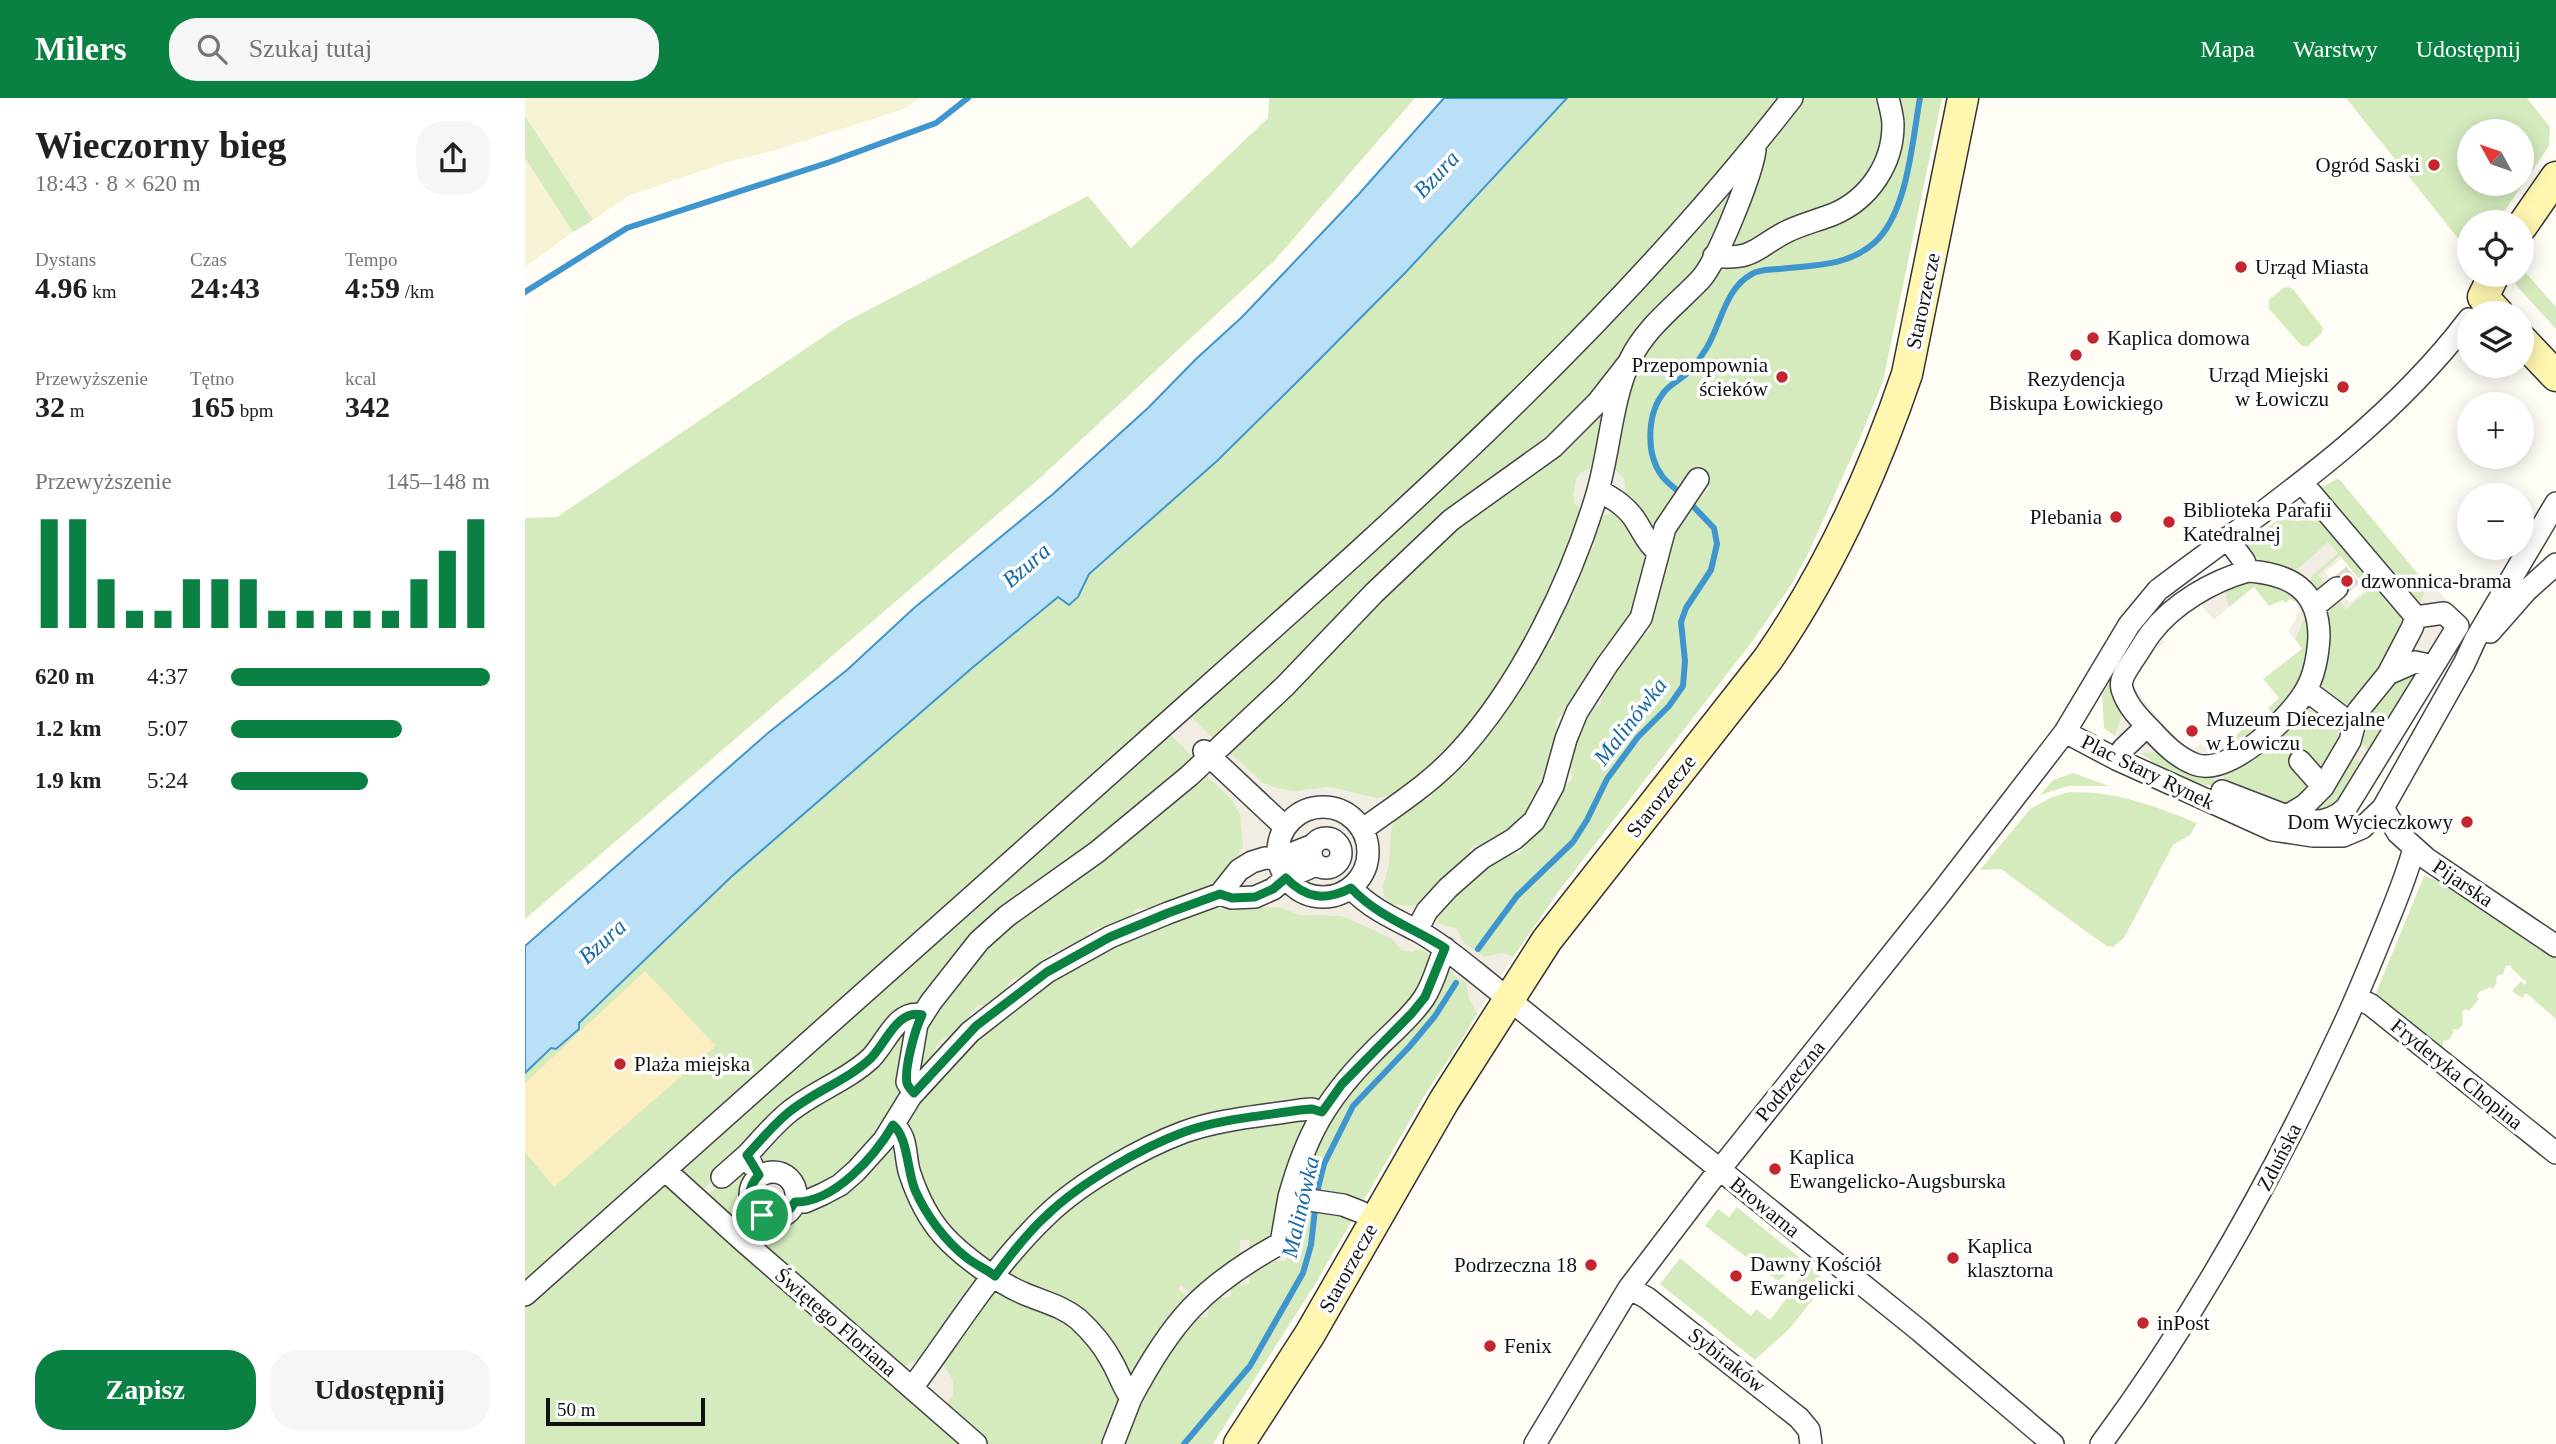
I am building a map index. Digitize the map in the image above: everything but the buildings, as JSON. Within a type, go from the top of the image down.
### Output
[{"type":"street","points":[[525,1295],[1240,659],[1486,433],[1629,290],[1792,98]]},
{"type":"street","points":[[1714,256],[1741,257],[1760,250],[1790,230],[1844,209],[1866,192],[1882,172],[1888,158],[1893,124],[1888,98]]},
{"type":"street","name":"Starorzecze","points":[[1239,1444],[1310,1335],[1412,1153],[1508,1000],[1565,915],[1768,659],[1801,611],[1829,560],[1896,407],[1907,374],[1963,98]]},
{"type":"street","points":[[914,1093],[907,1082],[913,1042],[922,1015],[979,941],[1007,916],[1141,817],[1207,754],[1285,686],[1374,593],[1451,520],[1553,447],[1598,402],[1671,306],[1702,279],[1754,159],[1755,144]]},
{"type":"street","points":[[2533,210],[2556,177]]},
{"type":"street","name":"Plac Stary Rynek","points":[[2457,333],[2421,374],[2321,467],[2145,602],[2065,732],[2116,759],[2220,799],[2273,830],[2313,836],[2343,836],[2362,828],[2383,808],[2465,664],[2481,630],[2556,503]]},
{"type":"street","points":[[2534,353],[2556,376]]},
{"type":"street","points":[[1282,868],[1314,856],[1331,867],[1338,863],[1341,854],[1339,846],[1430,780],[1460,751],[1498,701],[1530,649],[1584,537],[1598,490],[1615,407],[1630,361]]},
{"type":"street","points":[[1598,490],[1621,502],[1637,522],[1647,543],[1657,551]]},
{"type":"street","points":[[1417,930],[1427,911],[1448,888],[1482,858],[1514,839],[1534,821],[1553,786],[1566,739],[1577,712],[1641,618],[1665,528],[1689,491]]},
{"type":"street","points":[[2310,492],[2362,567],[2416,617]]},
{"type":"street","points":[[2227,538],[2248,571]]},
{"type":"street","name":"Plac Stary Rynek","points":[[2465,664],[2526,591],[2556,564]]},
{"type":"street","points":[[2248,571],[2273,574],[2300,587],[2315,606],[2319,620],[2318,650],[2306,690],[2268,734],[2246,750],[2215,756],[2197,765],[2174,753],[2147,726],[2135,713],[2121,687],[2123,677],[2151,632],[2193,595],[2217,583],[2248,571]]},
{"type":"street","points":[[2315,606],[2337,588]]},
{"type":"street","points":[[2215,756],[2220,799],[2319,822],[2338,816],[2346,808],[2458,626],[2444,613],[2416,617]]},
{"type":"street","points":[[2287,816],[2305,805],[2323,786],[2351,736],[2358,711],[2388,674],[2416,617]]},
{"type":"street","points":[[2144,644],[2134,638],[2145,622]]},
{"type":"street","points":[[2388,674],[2415,662],[2433,666]]},
{"type":"street","points":[[2306,690],[2351,736],[2373,764]]},
{"type":"street","points":[[2123,749],[2147,726]]},
{"type":"street","name":"Podrzeczna","points":[[1535,1444],[1629,1287],[2065,732]]},
{"type":"street","points":[[1207,754],[1285,827]]},
{"type":"street","points":[[2300,761],[2323,786]]},
{"type":"street","points":[[795,1202],[805,1202],[840,1185],[872,1155],[914,1093],[976,1026],[1047,972],[1110,937],[1220,894],[1239,870],[1265,858],[1282,868],[1296,888],[1309,895],[1324,898],[1338,895],[1351,888],[1360,878],[1368,855],[1363,830],[1353,818],[1340,810],[1325,807],[1310,809],[1296,816],[1280,837],[1282,868],[1273,889],[1255,897],[1232,898],[1220,894]]},
{"type":"street","name":"Pijarska","points":[[2383,808],[2398,833],[2427,859],[2556,946]]},
{"type":"street","name":"Zduńska","points":[[2101,1444],[2139,1392],[2227,1255],[2295,1127],[2357,998],[2408,870],[2414,848]]},
{"type":"street","name":"Browarna","points":[[1351,888],[1381,913],[1417,930],[1445,948],[1920,1331],[2053,1444]]},
{"type":"street","points":[[1113,1444],[1131,1398],[1179,1319],[1214,1286],[1244,1264],[1281,1243],[1307,1199],[1297,1167],[1322,1112],[1342,1084],[1425,997],[1445,948]]},
{"type":"street","name":"Fryderyka Chopina","points":[[2357,998],[2371,1005],[2556,1153]]},
{"type":"street","points":[[722,1177],[790,1112],[863,1065],[902,1019],[916,1014],[922,1015]]},
{"type":"street","points":[[912,1388],[1015,1249],[1061,1202],[1112,1168],[1184,1132],[1300,1110],[1322,1112]]},
{"type":"street","points":[[893,1125],[905,1144],[908,1170],[916,1192],[941,1232],[968,1258],[995,1276],[1025,1294],[1060,1308],[1078,1320],[1104,1349],[1131,1398]]},
{"type":"street","points":[[747,1155],[759,1175]]},
{"type":"street","name":"Świętego Floriana","points":[[666,1171],[977,1444]]},
{"type":"street","points":[[775,1171],[790,1178],[796,1194],[795,1202],[782,1216],[772,1218],[762,1215],[750,1201],[753,1182],[759,1175],[775,1171]]},
{"type":"street","points":[[1307,1199],[1343,1205],[1361,1212]]},
{"type":"street","points":[[741,1239],[762,1215]]},
{"type":"street","name":"Sybiraków","points":[[1629,1287],[1647,1298],[1799,1418],[1809,1430],[1811,1444]]},
{"type":"shaded area","points":[[525,98],[921,98],[901,110],[772,151],[727,162],[628,196],[593,220],[525,116]]},
{"type":"shaded area","points":[[1770,126],[1754,181],[1712,276],[1646,346],[1638,363],[1611,459],[1612,467],[1624,478],[1626,499],[1642,511],[1646,530],[1652,536],[1673,496],[1684,484],[1694,476],[1710,488],[1676,522],[1668,536],[1658,590],[1650,613],[1652,626],[1648,633],[1637,637],[1603,682],[1601,705],[1588,709],[1579,724],[1570,755],[1569,766],[1573,776],[1570,782],[1561,787],[1522,851],[1517,854],[1506,852],[1458,888],[1437,910],[1435,917],[1441,925],[1456,928],[1464,943],[1485,957],[1502,953],[1514,956],[1477,1013],[1469,999],[1466,982],[1458,979],[1448,969],[1441,971],[1432,997],[1344,1090],[1320,1125],[1296,1191],[1358,1199],[1365,1197],[1352,1221],[1346,1212],[1292,1205],[1286,1233],[1286,1261],[1275,1261],[1276,1255],[1273,1253],[1249,1266],[1250,1284],[1241,1285],[1239,1273],[1231,1278],[1231,1297],[1222,1298],[1221,1287],[1208,1298],[1208,1317],[1189,1316],[1142,1385],[1119,1444],[1108,1444],[1124,1401],[1109,1362],[1100,1348],[1090,1335],[1069,1317],[1041,1302],[1020,1296],[1002,1284],[994,1286],[938,1361],[953,1381],[953,1394],[945,1406],[903,1369],[909,1363],[928,1358],[982,1285],[984,1278],[982,1272],[971,1264],[963,1265],[952,1259],[949,1247],[935,1229],[922,1224],[917,1211],[919,1204],[911,1186],[901,1180],[898,1174],[903,1160],[901,1142],[892,1140],[872,1165],[851,1183],[850,1189],[842,1198],[828,1198],[779,1223],[764,1221],[750,1236],[743,1230],[753,1218],[745,1201],[749,1179],[744,1167],[735,1169],[709,1194],[703,1190],[767,1129],[770,1115],[775,1110],[788,1110],[823,1084],[828,1073],[834,1070],[847,1071],[870,1055],[897,1019],[931,993],[936,975],[949,971],[968,946],[968,939],[974,931],[980,927],[991,927],[1072,864],[1077,852],[1089,846],[1096,848],[1134,818],[1139,805],[1145,799],[1158,798],[1198,764],[1163,727],[1183,709],[1218,743],[1282,683],[1371,589],[1448,516],[1532,460],[1556,439],[1595,398],[1633,342],[1677,291],[1702,270],[1748,153]],"holes":[[[1612,391],[1596,465],[1580,473],[1576,479],[1573,496],[1575,503],[1584,513],[1577,537],[1552,593],[1499,686],[1451,750],[1422,778],[1403,793],[1377,798],[1329,787],[1295,791],[1280,789],[1263,783],[1225,748],[1452,522],[1538,468],[1591,418]],[[1618,508],[1634,528],[1646,563],[1646,582],[1638,610],[1631,622],[1617,641],[1604,646],[1602,661],[1575,705],[1555,722],[1559,735],[1550,776],[1543,790],[1533,795],[1530,810],[1520,825],[1486,847],[1475,845],[1469,851],[1467,861],[1429,899],[1415,906],[1389,904],[1383,887],[1395,818],[1416,800],[1427,800],[1432,796],[1434,785],[1450,769],[1463,767],[1469,760],[1471,749],[1485,731],[1496,725],[1500,711],[1514,690],[1527,682],[1528,670],[1540,650],[1554,639],[1554,625],[1562,604],[1573,598],[1575,590],[1572,578],[1578,563],[1594,547],[1590,535],[1597,517],[1610,514]],[[1201,770],[1231,799],[1240,815],[1243,846],[1233,865],[1218,880],[1194,896],[1153,911],[1148,908],[1136,909],[1127,922],[1109,929],[1094,929],[1088,933],[1085,942],[1066,951],[1057,950],[1052,953],[1047,957],[1044,966],[1027,977],[1014,978],[1007,985],[1005,994],[990,1006],[980,1005],[974,1009],[968,1024],[953,1038],[946,1037],[938,1043],[935,1057],[919,1076],[914,1078],[912,1070],[919,1031],[932,1007],[968,957],[998,929],[1123,835]],[[1279,907],[1299,915],[1341,916],[1392,939],[1401,950],[1412,952],[1420,949],[1426,952],[1432,965],[1417,1000],[1410,1000],[1399,1009],[1397,1021],[1388,1030],[1376,1031],[1369,1042],[1369,1048],[1359,1057],[1353,1057],[1344,1064],[1342,1078],[1320,1097],[1301,1104],[1216,1120],[1210,1116],[1196,1116],[1184,1127],[1119,1160],[1104,1160],[1094,1173],[1043,1213],[998,1263],[992,1267],[984,1265],[963,1250],[939,1225],[918,1187],[911,1168],[906,1136],[907,1121],[913,1103],[968,1043],[1020,999],[1077,961],[1115,941],[1186,914],[1209,909]],[[908,1020],[913,1021],[902,1088],[895,1108],[879,1136],[858,1160],[826,1184],[802,1195],[798,1181],[790,1172],[779,1167],[774,1170],[769,1166],[763,1167],[761,1160],[764,1144],[785,1121],[819,1095],[869,1064],[898,1028]],[[1298,1115],[1306,1119],[1308,1129],[1282,1202],[1275,1239],[1250,1254],[1249,1240],[1240,1240],[1240,1261],[1196,1296],[1180,1285],[1179,1290],[1191,1300],[1169,1324],[1132,1385],[1125,1383],[1103,1342],[1076,1313],[1019,1288],[1008,1278],[1007,1268],[1018,1252],[1047,1222],[1080,1195],[1189,1135]]]},
{"type":"shaded area","points":[[525,158],[573,232],[525,267]]},
{"type":"shaded area","points":[[2320,489],[2321,494],[2411,604],[2420,606],[2426,589],[2424,581],[2428,578],[2457,613],[2461,622],[2429,672],[2416,669],[2398,676],[2365,714],[2360,730],[2362,744],[2376,760],[2371,768],[2356,759],[2346,762],[2320,799],[2295,819],[2287,816],[2287,805],[2303,800],[2315,786],[2340,745],[2338,729],[2331,718],[2310,701],[2301,703],[2259,747],[2225,766],[2221,774],[2223,786],[2215,786],[2214,774],[2211,771],[2199,771],[2156,752],[2140,753],[2115,736],[2122,715],[2118,678],[2138,646],[2134,642],[2139,637],[2142,639],[2159,617],[2187,594],[2236,569],[2239,562],[2234,553],[2239,549],[2258,567],[2288,574],[2295,572],[2328,542],[2338,553],[2309,579],[2310,587],[2318,593],[2326,590],[2326,585],[2318,575],[2340,556],[2342,558],[2325,572],[2331,581],[2350,603],[2366,589],[2368,591],[2346,609],[2336,597],[2326,605],[2323,615],[2322,658],[2315,686],[2338,708],[2353,703],[2382,673],[2397,632],[2407,621],[2406,615],[2313,502],[2306,499]],"holes":[[[2256,576],[2275,579],[2297,591],[2299,595],[2295,602],[2300,611],[2288,631],[2295,639],[2307,612],[2311,608],[2313,612],[2314,649],[2307,674],[2288,705],[2263,733],[2248,743],[2230,750],[2216,736],[2204,747],[2201,743],[2188,751],[2135,688],[2128,691],[2126,680],[2143,653],[2148,657],[2165,642],[2159,634],[2198,602],[2214,620],[2229,607],[2225,592],[2231,581]]]},
{"type":"green space","points":[[1269,98],[1415,98],[1275,260],[1041,477],[525,919],[525,518],[557,517],[845,322],[1088,196],[1131,248],[1268,118]]},
{"type":"green space","points":[[1567,98],[1942,98],[1883,381],[1807,556],[1791,585],[1754,639],[1558,892],[1494,985],[1426,1093],[1314,1286],[1213,1444],[525,1444],[525,1073],[551,1048],[557,1049],[579,1029],[579,1023],[731,877],[972,668],[1059,597],[1078,597],[1089,574],[1217,461],[1468,207]]},
{"type":"green space","name":"Ogród Saski","points":[[2346,98],[2527,98],[2550,127],[2549,146],[2534,168],[2534,119],[2457,119],[2457,196],[2515,196],[2505,210],[2457,210],[2457,237]]},
{"type":"green space","points":[[525,116],[593,220],[573,232],[525,158]]},
{"type":"green space","points":[[2534,282],[2556,307],[2556,329],[2534,305],[2534,301],[2530,301],[2518,287],[2534,287]]},
{"type":"green space","points":[[2288,287],[2293,289],[2323,328],[2322,333],[2307,347],[2301,345],[2269,309],[2269,300]]},
{"type":"green space","points":[[2336,479],[2340,480],[2424,581],[2426,589],[2420,606],[2320,489]]},
{"type":"green space","points":[[2306,499],[2407,621],[2393,642],[2387,663],[2353,703],[2346,707],[2319,691],[2324,610],[2338,599],[2346,609],[2368,590],[2340,556],[2318,575],[2326,584],[2318,593],[2308,583],[2313,574],[2303,565],[2294,572],[2259,567],[2239,549]]},
{"type":"green space","points":[[2267,577],[2298,599],[2295,602],[2290,599],[2285,603],[2283,600],[2269,606],[2254,587],[2229,607],[2225,599],[2225,588]]},
{"type":"green space","points":[[2307,612],[2314,649],[2288,705],[2230,750],[2224,745],[2253,721],[2259,727],[2273,715],[2268,708],[2279,698],[2263,679],[2302,649],[2295,639]]},
{"type":"green space","points":[[2121,661],[2122,715],[2115,736],[2104,728],[2102,695]]},
{"type":"green space","points":[[2422,669],[2373,759],[2362,744],[2361,722],[2389,685]]},
{"type":"green space","points":[[2306,700],[2331,718],[2338,729],[2340,745],[2315,786],[2287,805],[2223,786],[2223,768]]},
{"type":"green space","points":[[2156,751],[2214,774],[2215,786],[2181,782],[2140,753]]},
{"type":"green space","points":[[2356,759],[2368,766],[2324,819],[2310,809],[2346,762]]},
{"type":"green space","points":[[2073,773],[2109,786],[2068,786],[2040,795],[2053,780]]},
{"type":"green space","points":[[2070,792],[2120,797],[2197,823],[2190,835],[2173,845],[2124,938],[2113,947],[2088,933],[2001,869],[1980,870],[2030,809],[2052,797]]},
{"type":"green space","points":[[2424,876],[2448,884],[2556,959],[2556,1019],[2526,993],[2522,998],[2512,991],[2521,981],[2525,985],[2527,983],[2511,965],[2506,966],[2503,974],[2497,976],[2497,983],[2492,990],[2491,987],[2479,992],[2479,999],[2469,1011],[2465,1009],[2462,1012],[2463,1024],[2458,1030],[2453,1029],[2451,1038],[2443,1041],[2443,1047],[2438,1053],[2374,998]]},
{"type":"green space","points":[[1737,1207],[1804,1261],[1778,1281],[1705,1226],[1718,1209],[1729,1217]]},
{"type":"green space","points":[[1680,1258],[1751,1316],[1756,1309],[1770,1320],[1808,1264],[1826,1283],[1790,1328],[1755,1360],[1660,1284]]},
{"type":"sand","name":"Plaża miejska","points":[[645,971],[716,1046],[554,1187],[525,1152],[525,1083]]},
{"type":"water","name":"Bzura","points":[[1444,98],[1567,98],[1406,272],[1301,378],[1217,461],[1089,574],[1078,597],[1069,605],[1058,597],[972,668],[731,877],[579,1023],[579,1029],[556,1049],[551,1048],[525,1073],[525,946],[768,733],[847,670],[914,608],[1053,494],[1148,408],[1242,317],[1358,195]]},
{"type":"waterway","points":[[525,292],[627,228],[830,162],[936,123],[968,98]]},
{"type":"waterway","name":"Malinówka","points":[[1681,494],[1662,476],[1653,456],[1650,433],[1659,400],[1668,388],[1687,374],[1706,349],[1730,298],[1743,280],[1762,270],[1841,261],[1864,251],[1874,243],[1885,230],[1901,195],[1911,155],[1920,98]]},
{"type":"waterway","name":"Malinówka","points":[[1478,949],[1517,896],[1573,842],[1607,779],[1638,737],[1669,706],[1683,686],[1685,661],[1681,622],[1686,608],[1711,570],[1717,544],[1714,528],[1689,502]]},
{"type":"waterway","name":"Malinówka","points":[[1184,1444],[1250,1366],[1303,1273],[1311,1245],[1317,1192],[1324,1164],[1353,1106],[1410,1046],[1435,1016],[1456,983]]},
{"type":"tunnel","points":[[2337,588],[2354,574]]},
{"type":"place","name":"Ogród Saski","points":[[2434,165]]},
{"type":"place","name":"Urząd Miasta","points":[[2241,267]]},
{"type":"place","name":"Kaplica domowa","points":[[2093,338]]},
{"type":"place","name":"Rezydencja Biskupa Łowickiego","points":[[2076,355]]},
{"type":"place","name":"Przepompownia ścieków","points":[[1782,377]]},
{"type":"place","name":"Urząd Miejski w Łowiczu","points":[[2343,387]]},
{"type":"place","name":"Plebania","points":[[2116,517]]},
{"type":"place","name":"Biblioteka Parafii Katedralnej","points":[[2169,522]]},
{"type":"place","name":"dzwonnica-brama","points":[[2347,581]]},
{"type":"place","name":"Muzeum Diecezjalne w Łowiczu","points":[[2192,731]]},
{"type":"place","name":"Dom Wycieczkowy","points":[[2467,822]]},
{"type":"place","name":"Plaża miejska","points":[[620,1064]]},
{"type":"place","name":"Kaplica Ewangelicko-Augsburska","points":[[1775,1169]]},
{"type":"place","name":"Kaplica klasztorna","points":[[1953,1258]]},
{"type":"place","name":"Podrzeczna 18","points":[[1591,1265]]},
{"type":"place","name":"Dawny Kościół Ewangelicki","points":[[1736,1276]]},
{"type":"place","name":"inPost","points":[[2143,1323]]},
{"type":"place","name":"Fenix","points":[[1490,1346]]},
{"type":"route","points":[[1286,878],[1309,895],[1324,898],[1351,888],[1381,913],[1417,930],[1445,948],[1425,997],[1342,1084],[1322,1112],[1300,1110],[1205,1126],[1184,1132],[1157,1145],[1112,1168],[1061,1202],[1015,1249],[995,1276],[968,1258],[941,1232],[916,1192],[908,1170],[905,1144],[893,1125],[872,1155],[840,1185],[805,1202],[795,1202],[782,1216],[772,1218],[762,1215],[750,1201],[753,1182],[759,1175],[747,1155],[790,1112],[863,1065],[902,1019],[916,1014],[922,1015],[917,1024],[907,1082],[914,1093],[976,1026],[1047,972],[1110,937],[1168,913],[1220,894],[1232,898],[1255,897],[1273,889],[1286,878]]}]
